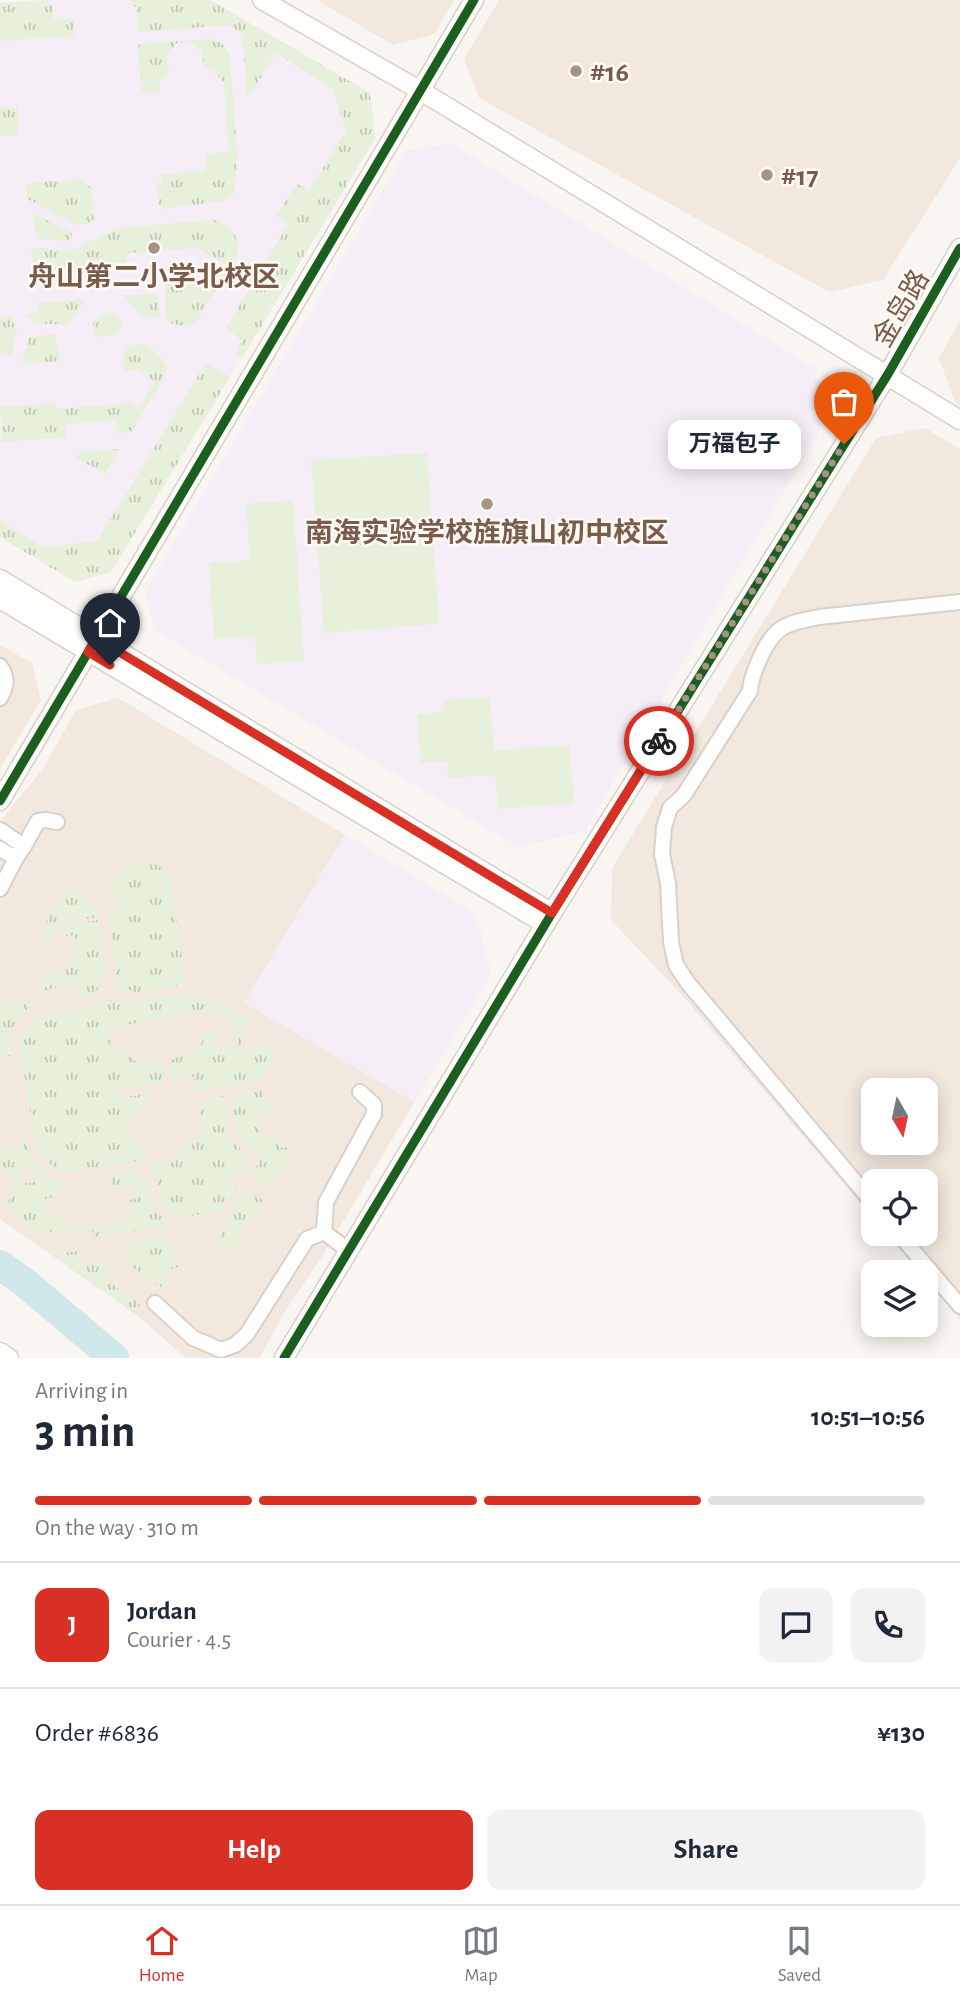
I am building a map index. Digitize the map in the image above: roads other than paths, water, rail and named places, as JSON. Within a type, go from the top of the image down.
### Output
[{"type":"street","points":[[262,0],[421,91],[960,420]]},
{"type":"street","points":[[0,801],[474,0]]},
{"type":"street","name":"金岛路","points":[[284,1358],[548,918],[888,374],[960,248]]},
{"type":"street","points":[[0,579],[92,645]]},
{"type":"street","points":[[0,599],[92,645],[548,918]]},
{"type":"street","points":[[861,1189],[688,983],[676,965],[671,943],[668,883],[662,854],[664,827],[670,808],[684,795],[750,691],[751,676],[778,631],[797,622],[819,617],[960,602]]},
{"type":"street","points":[[0,666],[6,675],[6,688],[0,698]]},
{"type":"street","points":[[0,889],[38,821],[57,821]]},
{"type":"street","points":[[0,830],[20,852]]},
{"type":"street","points":[[0,849],[20,852]]},
{"type":"street","points":[[324,1232],[326,1202],[374,1114],[374,1105],[360,1092]]},
{"type":"street","points":[[324,1232],[349,1251]]},
{"type":"street","points":[[155,1303],[192,1338],[221,1350],[235,1345],[247,1334],[307,1239],[324,1232]]},
{"type":"street","points":[[909,1246],[960,1306]]},
{"type":"street","points":[[0,1352],[9,1358]]},
{"type":"waterway","points":[[0,1265],[114,1358]]},
{"type":"place","name":"#16","points":[[576,71]]},
{"type":"place","name":"#17","points":[[767,175]]},
{"type":"place","name":"舟山第二小学北校区","points":[[154,248]]},
{"type":"place","name":"万福包子","points":[[844,444]]},
{"type":"place","name":"南海实验学校旌旗山初中校区","points":[[487,504]]}]
